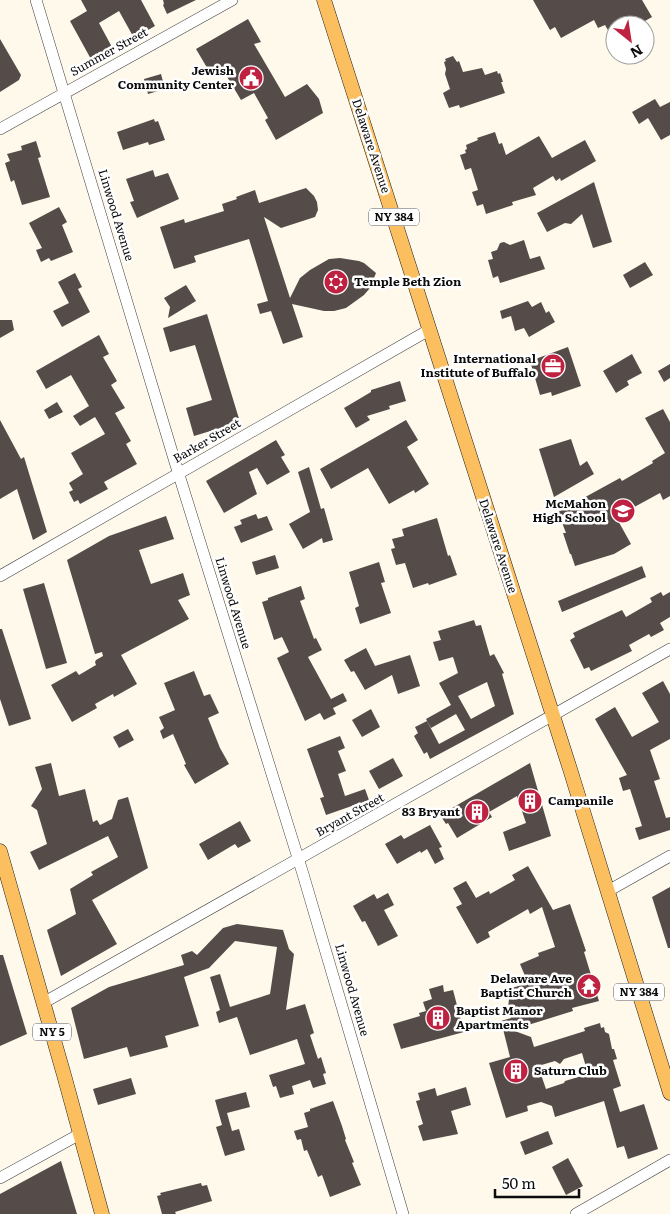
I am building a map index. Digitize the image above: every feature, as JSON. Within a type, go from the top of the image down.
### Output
[{"type":"main road","name":"Delaware Avenue","points":[[324,0],[553,716],[670,1093]]},
{"type":"main road","name":"NY 5","points":[[0,851],[102,1214]]},
{"type":"street","name":"Linwood Avenue","points":[[36,0],[298,859],[404,1214]]},
{"type":"street","name":"Summer Street","points":[[0,129],[232,0]]},
{"type":"street","name":"Barker Street","points":[[0,576],[429,330]]},
{"type":"street","name":"Bryant Street","points":[[43,1003],[670,649]]},
{"type":"street","points":[[608,891],[670,856]]},
{"type":"street","points":[[0,1178],[80,1134]]},
{"type":"street","points":[[576,1214],[670,1160]]},
{"type":"building","points":[[81,0],[141,0],[155,26],[134,38],[119,11],[99,23],[113,49],[92,61],[70,21],[87,11]]},
{"type":"building","points":[[163,0],[196,0],[167,14]]},
{"type":"building","points":[[533,0],[642,0],[651,15],[605,15],[605,25],[598,28],[594,20],[561,38],[555,27],[550,30]]},
{"type":"building","name":"Jewish Community Center","points":[[248,19],[261,42],[254,44],[285,97],[307,84],[319,99],[323,113],[276,140],[265,120],[268,118],[254,93],[241,100],[220,65],[209,71],[196,49]]},
{"type":"building","points":[[0,39],[21,75],[19,80],[0,92]]},
{"type":"building","points":[[453,56],[457,62],[459,61],[463,72],[482,68],[485,75],[497,71],[498,74],[500,73],[505,93],[460,108],[459,105],[449,108],[443,93],[450,89],[445,74],[444,62],[446,61],[445,59]]},
{"type":"building","points":[[161,74],[165,89],[148,94],[144,79]]},
{"type":"building","points":[[655,99],[660,107],[670,102],[670,135],[661,140],[648,118],[639,124],[632,112]]},
{"type":"building","points":[[154,119],[155,122],[158,121],[165,140],[149,145],[148,142],[123,150],[117,132]]},
{"type":"building","points":[[495,132],[499,144],[502,143],[506,155],[539,136],[552,158],[585,140],[596,161],[561,181],[560,178],[556,181],[553,176],[533,188],[536,195],[512,202],[513,205],[486,214],[483,204],[477,206],[472,192],[478,190],[471,168],[465,170],[460,155],[466,153],[466,145],[478,140],[477,138]]},
{"type":"building","points":[[36,141],[41,157],[38,158],[50,197],[22,205],[14,180],[11,182],[5,163],[10,161],[7,154],[22,150],[21,146]]},
{"type":"building","points":[[153,170],[155,177],[168,173],[179,199],[137,218],[130,202],[134,201],[126,179]]},
{"type":"building","points":[[594,182],[612,242],[593,248],[582,214],[571,224],[565,223],[547,232],[537,213]]},
{"type":"building","points":[[306,188],[317,202],[318,210],[315,217],[281,228],[264,217],[290,298],[300,278],[329,259],[340,258],[359,261],[376,273],[370,288],[364,295],[346,308],[324,311],[292,304],[303,337],[283,344],[271,311],[260,314],[257,304],[268,301],[249,239],[194,256],[196,262],[174,269],[160,227],[184,219],[185,223],[224,211],[222,204],[255,190],[259,203]]},
{"type":"building","points":[[59,207],[67,222],[62,225],[73,252],[51,261],[49,258],[41,262],[36,250],[42,248],[29,223]]},
{"type":"building","points":[[524,240],[530,259],[540,256],[545,269],[500,283],[498,276],[493,278],[488,260],[493,259],[491,252],[497,250],[500,243],[504,242],[510,245]]},
{"type":"building","points":[[645,262],[653,275],[630,288],[623,275]]},
{"type":"building","points":[[75,273],[82,287],[78,289],[90,312],[62,327],[53,311],[69,303],[58,282]]},
{"type":"building","points":[[186,285],[196,301],[168,318],[170,307],[164,298]]},
{"type":"building","points":[[528,301],[532,307],[541,302],[546,313],[549,311],[555,322],[529,337],[524,328],[515,331],[511,316],[502,319],[500,311]]},
{"type":"building","points":[[207,314],[240,422],[194,436],[186,408],[212,400],[195,345],[170,352],[163,328]]},
{"type":"building","points":[[0,320],[12,320],[14,330],[0,338]]},
{"type":"building","points":[[99,335],[109,354],[103,357],[117,381],[111,385],[125,408],[115,413],[131,441],[126,444],[137,464],[104,482],[108,489],[80,504],[78,500],[74,502],[69,492],[73,490],[69,483],[83,474],[71,453],[105,434],[95,417],[80,426],[73,416],[89,406],[71,375],[46,389],[36,371]]},
{"type":"building","points":[[568,347],[581,386],[552,396],[551,392],[540,395],[530,361]]},
{"type":"building","points":[[632,354],[642,373],[627,381],[629,385],[616,393],[603,371]]},
{"type":"building","points":[[670,364],[670,378],[664,382],[658,371]]},
{"type":"building","points":[[400,381],[406,401],[389,406],[390,409],[367,416],[370,420],[356,428],[344,408],[371,392],[371,390]]},
{"type":"building","points":[[57,402],[63,412],[49,419],[44,410]]},
{"type":"building","points":[[663,409],[670,422],[670,496],[663,500],[660,493],[616,517],[631,544],[614,554],[575,566],[563,533],[566,533],[558,512],[620,478],[622,481],[653,463],[652,461],[665,453],[645,418]]},
{"type":"building","points":[[0,420],[21,459],[24,457],[47,532],[33,540],[17,489],[0,499]]},
{"type":"building","points":[[406,420],[418,440],[407,447],[429,484],[415,493],[414,490],[389,504],[368,468],[331,489],[320,469]]},
{"type":"building","points":[[571,439],[580,466],[587,461],[594,474],[554,497],[539,449]]},
{"type":"building","points":[[276,440],[285,455],[281,457],[290,472],[267,485],[257,468],[249,472],[257,494],[224,513],[206,481]]},
{"type":"building","points":[[309,467],[321,509],[324,508],[333,540],[323,543],[322,538],[303,549],[289,524],[310,512],[298,472]]},
{"type":"building","points":[[256,514],[258,519],[267,516],[273,530],[241,543],[234,527],[242,524],[240,520]]},
{"type":"building","points":[[166,516],[174,539],[139,550],[151,584],[183,573],[190,595],[178,600],[189,619],[121,655],[137,684],[114,697],[113,694],[95,704],[97,708],[72,722],[51,685],[76,671],[79,675],[96,665],[96,660],[103,656],[102,652],[95,654],[67,560],[109,536]]},
{"type":"building","points":[[437,518],[448,556],[450,555],[457,575],[429,585],[428,583],[413,588],[405,563],[396,565],[391,549],[395,548],[392,539],[404,536],[402,529]]},
{"type":"building","points":[[275,555],[279,568],[256,575],[252,562]]},
{"type":"building","points":[[379,562],[385,582],[381,583],[391,613],[360,624],[355,608],[359,606],[349,572]]},
{"type":"building","points":[[642,566],[646,577],[562,612],[558,601]]},
{"type":"building","points":[[44,583],[67,663],[46,669],[23,589]]},
{"type":"building","points":[[301,586],[305,599],[300,601],[314,639],[316,638],[322,650],[308,657],[331,699],[343,693],[347,701],[333,708],[336,714],[324,720],[320,713],[305,721],[277,658],[289,652],[282,637],[274,640],[262,602]]},
{"type":"building","points":[[661,592],[663,596],[670,592],[670,617],[660,623],[664,630],[651,637],[649,634],[629,645],[632,651],[591,671],[589,667],[584,669],[570,640],[575,637],[573,633],[622,610],[626,617],[652,602],[650,598]]},
{"type":"building","points":[[474,620],[476,626],[481,625],[490,656],[494,654],[504,673],[502,674],[514,714],[430,759],[427,752],[424,754],[414,736],[418,733],[415,727],[427,721],[439,744],[465,730],[456,714],[431,728],[426,719],[451,705],[439,683],[458,673],[453,657],[439,661],[433,642],[441,640],[438,631]],"holes":[[[487,682],[495,706],[471,719],[458,696]]]},
{"type":"building","points":[[0,629],[2,629],[31,719],[9,726],[0,699]]},
{"type":"building","points":[[366,648],[375,666],[410,655],[420,686],[398,694],[392,675],[365,690],[354,671],[351,672],[344,660]]},
{"type":"building","points":[[194,671],[204,696],[210,694],[219,713],[208,718],[220,748],[229,764],[195,784],[184,765],[186,764],[173,734],[163,739],[160,731],[164,728],[159,717],[175,710],[164,683]]},
{"type":"building","points":[[663,681],[670,694],[670,739],[650,750],[660,779],[654,781],[666,818],[670,817],[670,830],[639,840],[635,828],[642,826],[630,789],[623,791],[619,778],[627,775],[595,719],[615,707],[632,737],[659,722],[642,693]]},
{"type":"building","points":[[371,709],[380,727],[362,737],[352,720]]},
{"type":"building","points":[[128,729],[134,740],[119,748],[113,737]]},
{"type":"building","points":[[340,736],[345,748],[338,751],[346,771],[338,774],[345,796],[365,789],[369,800],[326,815],[320,798],[324,797],[307,749]]},
{"type":"building","points":[[393,758],[403,776],[379,789],[369,771]]},
{"type":"building","points":[[51,763],[59,796],[85,789],[93,822],[97,820],[100,825],[112,819],[118,800],[128,797],[148,868],[92,900],[117,944],[61,976],[47,930],[76,914],[70,889],[93,875],[91,872],[118,857],[108,836],[39,870],[30,852],[47,844],[37,810],[31,806],[42,789],[35,767]]},
{"type":"building","name":"Campanile","points":[[530,763],[551,836],[509,851],[503,832],[526,823],[517,796],[489,812],[492,817],[457,838],[448,823],[446,824],[440,815]]},
{"type":"building","points":[[240,821],[251,841],[238,848],[235,844],[208,860],[199,844]]},
{"type":"building","points":[[430,825],[442,847],[439,848],[444,859],[435,864],[427,849],[397,864],[385,844],[401,835],[404,839]]},
{"type":"building","points":[[528,866],[553,910],[570,904],[586,951],[584,952],[599,1001],[572,1008],[573,1011],[512,1030],[531,1037],[534,1047],[585,1031],[584,1028],[600,1023],[601,1028],[604,1027],[605,1032],[609,1034],[612,1049],[614,1049],[617,1059],[613,1060],[621,1086],[613,1089],[620,1112],[644,1104],[658,1149],[628,1159],[624,1146],[617,1148],[604,1101],[555,1117],[552,1106],[541,1102],[527,1106],[528,1111],[506,1118],[489,1063],[510,1057],[501,1021],[511,1018],[506,990],[528,983],[520,964],[539,956],[538,953],[555,947],[542,907],[530,914],[528,909],[488,932],[490,937],[477,944],[456,907],[462,904],[453,888],[466,881],[476,898],[489,891],[490,894],[515,880],[512,875]],"holes":[[[582,1053],[588,1074],[546,1089],[538,1066],[555,1061],[560,1064],[564,1059]]]},
{"type":"building","points":[[670,887],[670,948],[668,948],[652,897]]},
{"type":"building","points":[[388,893],[394,905],[384,910],[398,936],[378,946],[365,921],[362,922],[353,906],[374,894],[377,899]]},
{"type":"building","points":[[237,924],[283,930],[289,949],[294,954],[286,1010],[305,1004],[314,1033],[310,1035],[318,1059],[321,1057],[326,1073],[323,1074],[326,1084],[313,1088],[310,1080],[292,1086],[294,1094],[280,1098],[276,1086],[273,1087],[269,1075],[305,1064],[297,1039],[250,1055],[237,1017],[219,1023],[216,1012],[220,1010],[210,977],[220,974],[230,1007],[270,994],[277,947],[235,941],[209,968],[184,977],[199,1026],[165,1036],[168,1047],[130,1057],[127,1047],[84,1059],[71,1008],[109,987],[184,965],[181,955],[192,951],[197,955],[223,928]]},
{"type":"building","points":[[0,955],[3,955],[27,1034],[0,1046]]},
{"type":"building","name":"Baptist Manor Apartments","points":[[443,985],[444,992],[453,990],[464,1032],[401,1049],[393,1024],[420,1016],[419,1013],[426,1011],[423,1002],[432,999],[429,989]]},
{"type":"building","points":[[131,1078],[136,1094],[98,1105],[93,1089]]},
{"type":"building","points":[[466,1087],[471,1105],[451,1111],[458,1134],[423,1141],[418,1126],[423,1124],[416,1101],[420,1100],[418,1093],[435,1088],[437,1096]]},
{"type":"building","points":[[246,1092],[250,1107],[227,1113],[232,1131],[239,1129],[245,1150],[225,1156],[216,1127],[222,1125],[215,1100]]},
{"type":"building","points":[[333,1101],[354,1162],[352,1163],[361,1185],[330,1197],[322,1175],[318,1177],[307,1150],[304,1151],[301,1139],[297,1140],[294,1131],[308,1127],[304,1113]]},
{"type":"building","points":[[548,1131],[553,1144],[525,1155],[520,1142]]},
{"type":"building","points":[[568,1158],[583,1186],[566,1195],[552,1167]]},
{"type":"building","points":[[61,1161],[77,1214],[0,1214],[0,1194]]},
{"type":"building","points":[[201,1183],[202,1186],[207,1185],[212,1201],[175,1212],[176,1214],[162,1214],[157,1196],[161,1195],[160,1193]]},
{"type":"place","name":"Jewish Community Center","points":[[251,78]]},
{"type":"place","name":"Temple Beth Zion","points":[[336,282]]},
{"type":"place","name":"International Institute of Buffalo","points":[[553,366]]},
{"type":"place","name":"McMahon High School","points":[[623,511]]},
{"type":"place","name":"Campanile","points":[[530,801]]},
{"type":"place","name":"83 Bryant","points":[[477,812]]},
{"type":"place","name":"Delaware Ave Baptist Church","points":[[589,986]]},
{"type":"place","name":"Baptist Manor Apartments","points":[[438,1018]]},
{"type":"place","name":"Saturn Club","points":[[516,1071]]}]
